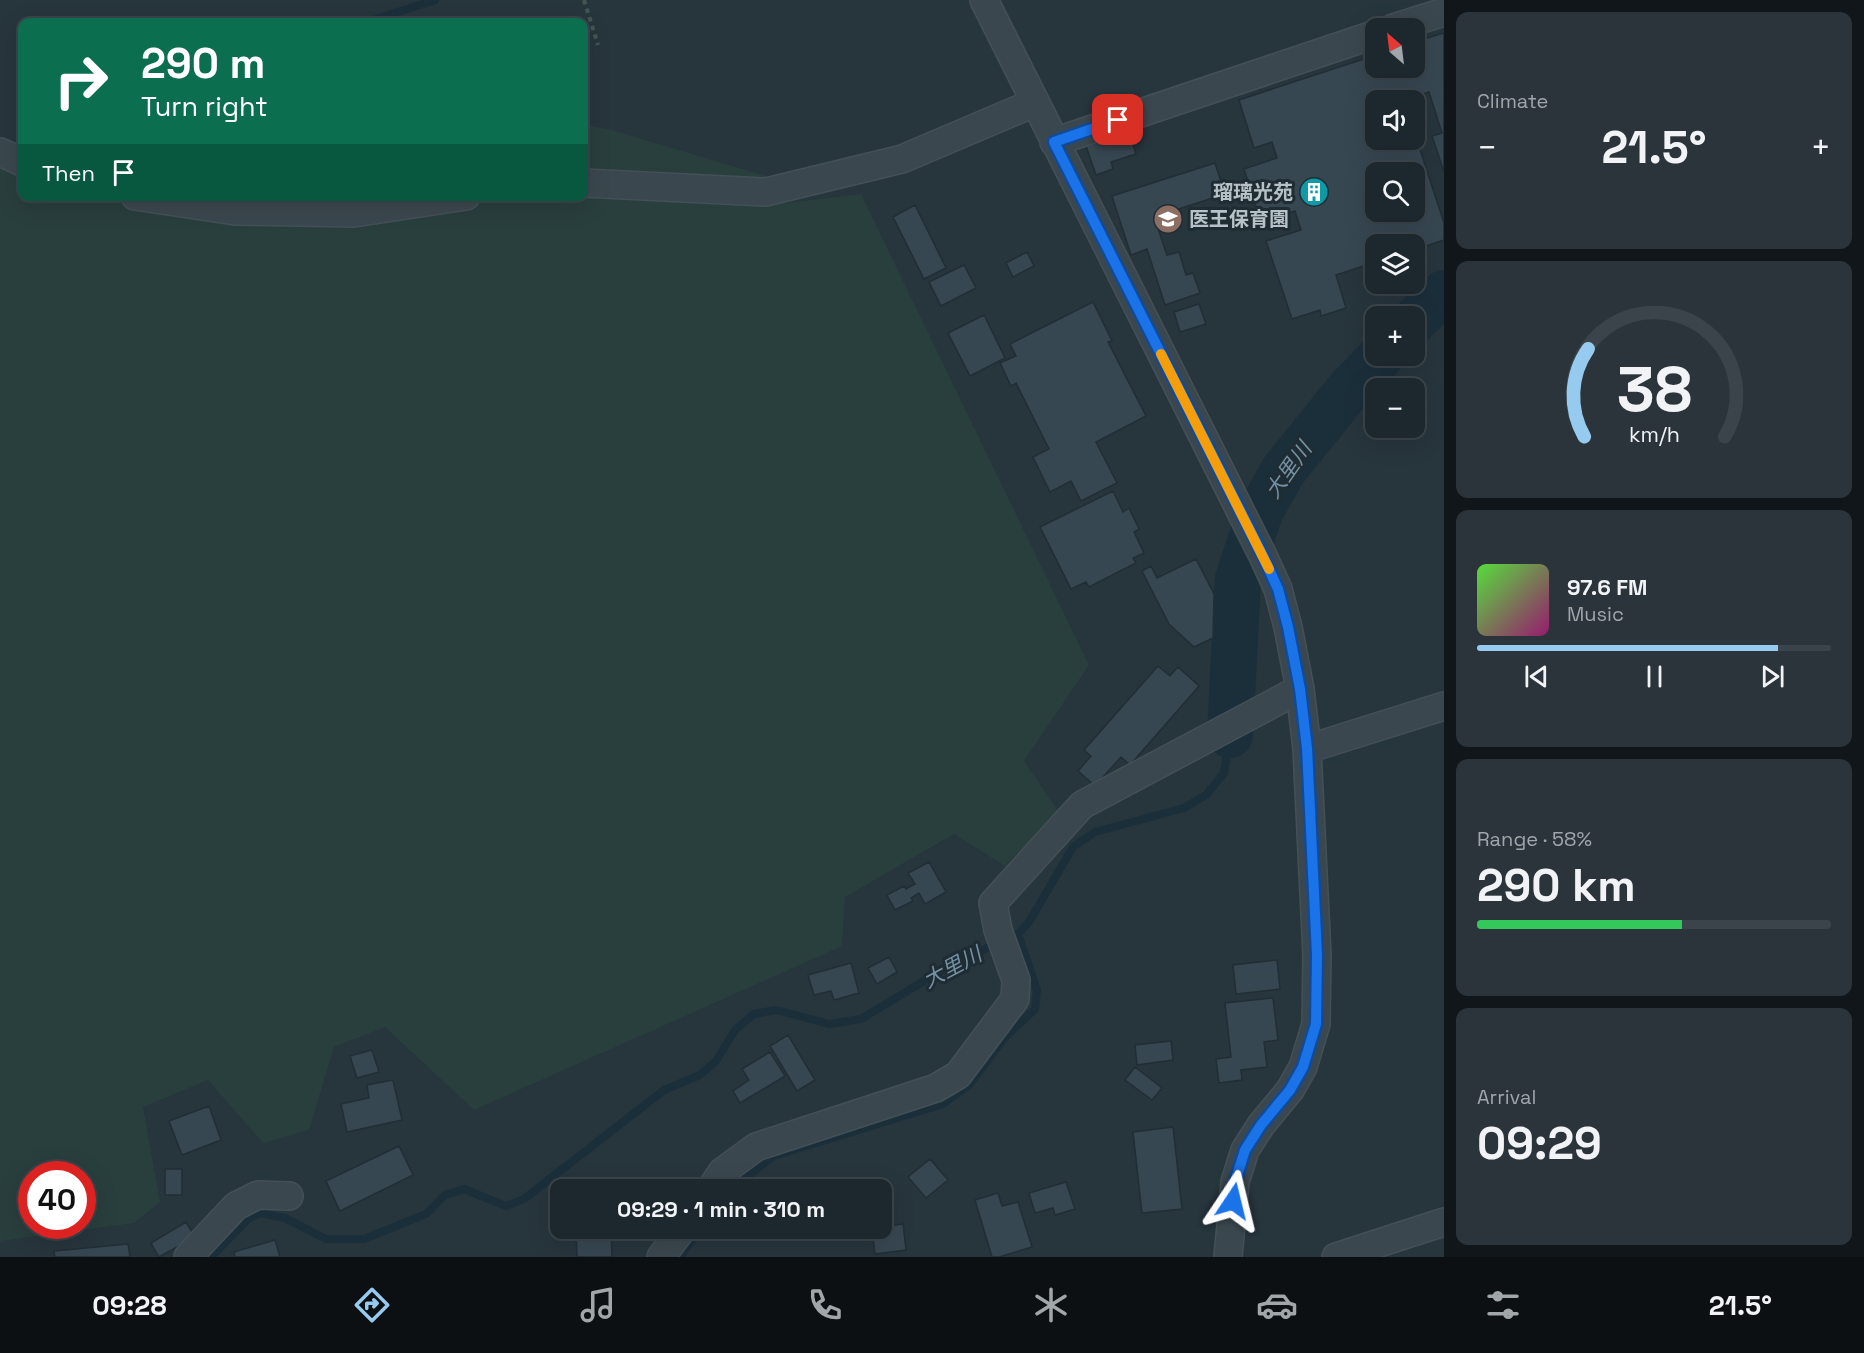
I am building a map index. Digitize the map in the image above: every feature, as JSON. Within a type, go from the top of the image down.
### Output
[{"type":"street","points":[[984,0],[1263,556],[1278,589],[1288,627],[1300,689],[1307,748],[1317,955],[1316,1024],[1303,1067],[1290,1090],[1261,1125],[1245,1150],[1235,1182],[1228,1257]]},
{"type":"street","points":[[1425,18],[1444,12]]},
{"type":"street","points":[[1054,142],[1365,38]]},
{"type":"street","points":[[588,183],[766,192],[902,159],[1035,103]]},
{"type":"street","points":[[0,152],[18,160]]},
{"type":"street","points":[[168,201],[235,211],[354,213],[433,201]]},
{"type":"street","points":[[717,1179],[722,1172],[756,1147],[936,1088],[958,1075],[1015,999],[1016,980],[1002,940],[993,903],[1082,805],[1300,689]]},
{"type":"street","points":[[1307,748],[1444,706]]},
{"type":"street","points":[[188,1257],[236,1206],[258,1195],[289,1196]]},
{"type":"street","points":[[1336,1257],[1444,1222]]},
{"type":"street","points":[[661,1257],[675,1239]]},
{"type":"path","points":[[584,0],[598,45]]},
{"type":"green space","points":[[588,126],[612,130],[766,176],[778,204],[861,194],[1089,665],[1024,761],[1058,811],[1005,866],[954,834],[845,897],[842,946],[474,1110],[385,1027],[334,1047],[309,1130],[263,1143],[208,1080],[143,1107],[160,1202],[134,1223],[96,1228],[96,1161],[18,1161],[18,1239],[0,1241],[0,141],[18,149],[18,201],[588,201]]},
{"type":"building","name":"瑠璃光苑","points":[[1444,33],[1444,172],[1432,136],[1442,133],[1429,92],[1425,93],[1425,90],[1365,90],[1365,150],[1420,150],[1424,162],[1365,162],[1365,222],[1425,222],[1425,165],[1444,223],[1444,240],[1425,246],[1425,234],[1365,234],[1365,266],[1336,275],[1346,308],[1321,316],[1320,310],[1292,319],[1266,241],[1301,230],[1295,211],[1261,222],[1244,169],[1277,158],[1272,142],[1254,148],[1239,100],[1365,59],[1365,78],[1425,78],[1425,39]]},
{"type":"building","points":[[1129,132],[1136,154],[1111,162],[1113,169],[1096,175],[1086,146]]},
{"type":"building","points":[[1215,163],[1225,194],[1154,217],[1167,255],[1179,252],[1186,275],[1193,273],[1200,293],[1165,305],[1147,249],[1131,255],[1112,196]]},
{"type":"building","points":[[915,205],[946,268],[924,279],[893,217]]},
{"type":"building","points":[[1027,252],[1034,266],[1013,277],[1006,263]]},
{"type":"building","points":[[964,265],[976,288],[941,306],[929,282]]},
{"type":"building","points":[[1093,302],[1112,341],[1108,342],[1146,416],[1096,442],[1117,483],[1081,501],[1071,481],[1050,492],[1033,457],[1049,449],[1016,383],[1011,386],[1000,363],[1016,356],[1010,344]]},
{"type":"building","points":[[1199,304],[1206,324],[1180,332],[1174,312]]},
{"type":"building","points":[[984,315],[1005,358],[970,376],[948,333]]},
{"type":"building","points":[[1113,491],[1123,512],[1129,508],[1139,529],[1134,532],[1144,553],[1133,558],[1136,563],[1089,587],[1086,582],[1071,589],[1040,527]]},
{"type":"building","points":[[1196,559],[1214,594],[1213,638],[1194,647],[1169,624],[1142,571],[1151,566],[1157,578]]},
{"type":"building","points":[[1158,666],[1170,676],[1178,667],[1199,686],[1130,765],[1121,757],[1095,786],[1078,771],[1091,756],[1084,750]]},
{"type":"building","points":[[929,862],[946,892],[925,904],[919,893],[911,898],[913,901],[895,910],[887,895],[904,886],[906,889],[915,884],[908,873]]},
{"type":"building","points":[[889,957],[897,972],[877,984],[868,968]]},
{"type":"building","points":[[1277,960],[1280,989],[1236,994],[1233,965]]},
{"type":"building","points":[[851,963],[859,993],[834,1000],[831,991],[814,995],[808,975]]},
{"type":"building","points":[[1273,998],[1278,1040],[1264,1042],[1267,1067],[1241,1070],[1242,1080],[1219,1083],[1216,1059],[1231,1057],[1225,1003]]},
{"type":"building","points":[[788,1035],[815,1080],[797,1091],[770,1046]]},
{"type":"building","points":[[1171,1041],[1173,1060],[1137,1065],[1135,1045]]},
{"type":"building","points":[[372,1050],[379,1072],[357,1078],[350,1056]]},
{"type":"building","points":[[770,1052],[785,1076],[740,1103],[733,1091],[749,1080],[742,1069]]},
{"type":"building","points":[[1135,1067],[1162,1088],[1152,1100],[1125,1080]]},
{"type":"building","points":[[393,1080],[402,1120],[347,1132],[341,1104],[369,1098],[367,1085]]},
{"type":"building","points":[[209,1106],[221,1140],[182,1155],[169,1121]]},
{"type":"building","points":[[1173,1127],[1182,1209],[1142,1213],[1133,1132]]},
{"type":"building","points":[[399,1146],[413,1175],[340,1211],[326,1181]]},
{"type":"building","points":[[930,1159],[948,1180],[926,1198],[908,1177]]},
{"type":"building","points":[[165,1169],[182,1169],[182,1195],[165,1195]]},
{"type":"building","points":[[1066,1182],[1075,1209],[1055,1215],[1053,1208],[1035,1213],[1029,1193]]},
{"type":"building","points":[[998,1193],[1002,1206],[1018,1202],[1032,1247],[992,1257],[975,1200]]},
{"type":"building","points":[[186,1222],[195,1237],[159,1257],[151,1243]]},
{"type":"building","points":[[903,1224],[906,1250],[875,1254],[873,1239],[892,1239],[892,1226]]},
{"type":"building","points":[[576,1239],[611,1239],[612,1257],[577,1257]]},
{"type":"building","points":[[275,1240],[280,1257],[235,1257],[234,1252]]},
{"type":"building","points":[[128,1244],[130,1257],[55,1257],[54,1251]]},
{"type":"waterway","points":[[379,18],[435,0]]},
{"type":"waterway","name":"大里川","points":[[1425,311],[1444,293]]},
{"type":"waterway","name":"大里川","points":[[1230,735],[1238,579],[1260,512],[1283,471],[1350,388],[1371,366]]},
{"type":"waterway","name":"大里川","points":[[211,1257],[249,1218],[260,1213],[285,1218],[326,1239],[364,1239],[426,1214],[445,1195],[464,1189],[506,1206],[524,1199],[664,1090],[700,1075],[716,1061],[735,1030],[754,1014],[776,1010],[829,1024],[861,1019],[954,963],[1018,934],[1029,922],[1073,847],[1095,832],[1184,808],[1206,795],[1224,773],[1230,735]]},
{"type":"waterway","points":[[744,1179],[774,1156],[943,1104],[970,1084],[1004,1038],[1035,1009],[1037,990],[1018,934]]},
{"type":"waterway","points":[[680,1257],[693,1239]]},
{"type":"slow traffic","points":[[1161,354],[1269,569]]},
{"type":"place","name":"瑠璃光苑","points":[[1314,192]]},
{"type":"place","name":"医王保育園","points":[[1168,219]]},
{"type":"route","points":[[1118,120],[1054,142],[1278,589],[1300,689],[1307,748],[1317,955],[1316,1024],[1303,1067],[1290,1090],[1261,1125],[1245,1150],[1235,1182],[1233,1201]]}]
